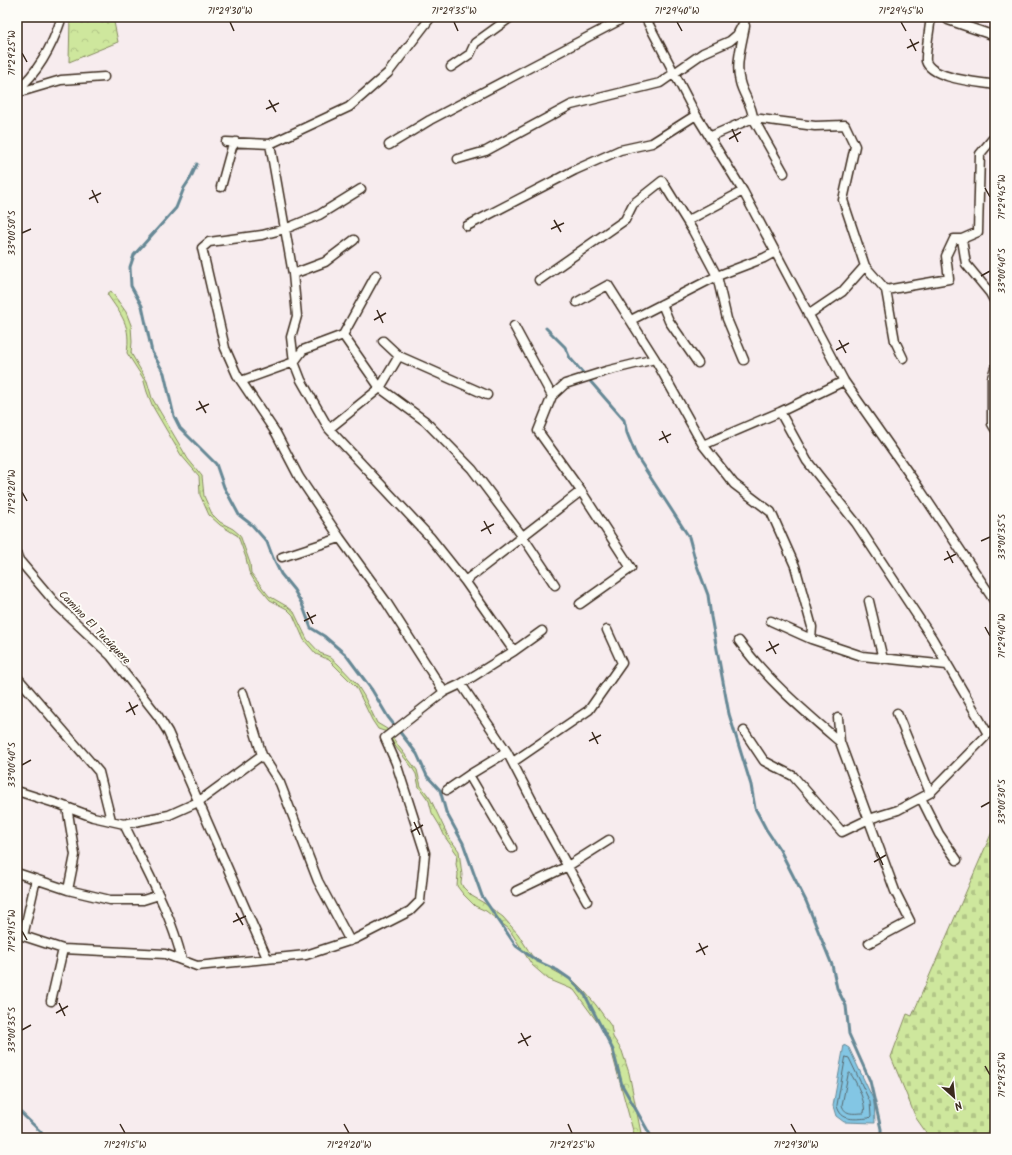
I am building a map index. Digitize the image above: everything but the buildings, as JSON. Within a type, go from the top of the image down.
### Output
[{"type":"street","points":[[17,91],[41,63],[55,38],[62,17]]},
{"type":"street","points":[[226,142],[270,144],[349,107],[388,73],[431,17]]},
{"type":"street","points":[[451,67],[470,54],[475,43],[511,17]]},
{"type":"street","points":[[389,145],[430,120],[626,17]]},
{"type":"street","points":[[645,17],[696,115],[743,191],[844,381],[919,488],[995,602]]},
{"type":"street","points":[[930,17],[926,61],[932,69],[952,78],[995,85]]},
{"type":"street","points":[[946,17],[948,20],[995,36]]},
{"type":"street","points":[[458,160],[486,151],[571,106],[660,83],[703,52],[730,41],[737,35],[746,18]]},
{"type":"street","points":[[746,18],[738,70],[740,83],[752,109],[753,118],[784,173]]},
{"type":"street","points":[[17,91],[61,80],[104,77]]},
{"type":"street","points":[[467,226],[575,170],[620,150],[652,143],[696,115]]},
{"type":"street","points":[[709,137],[753,118],[815,126],[846,124],[855,146],[843,200],[865,266],[886,290],[895,341],[903,358]]},
{"type":"street","points":[[886,290],[949,279],[946,256],[954,240],[962,239],[978,232],[980,154],[995,136]]},
{"type":"street","points":[[221,187],[232,147],[236,142]]},
{"type":"street","points":[[270,144],[293,274],[297,316],[291,337],[294,362],[302,380],[329,429],[430,538],[464,581],[514,651]]},
{"type":"street","points":[[539,280],[625,220],[633,204],[662,181],[687,220],[716,276],[726,319],[744,360]]},
{"type":"street","points":[[361,189],[319,215],[285,229],[262,235],[209,242],[202,248],[225,348],[237,375],[276,433],[299,477],[340,538],[385,600],[444,692]]},
{"type":"street","points":[[687,220],[743,191]]},
{"type":"street","points":[[962,239],[966,264],[990,293],[995,302]]},
{"type":"street","points":[[293,274],[325,262],[354,240]]},
{"type":"street","points":[[631,320],[716,276],[764,258],[775,252]]},
{"type":"street","points":[[808,315],[842,292],[865,266]]},
{"type":"street","points":[[241,381],[294,362],[303,350],[343,335],[376,275]]},
{"type":"street","points":[[577,302],[608,285],[655,359],[703,444],[734,484],[771,512],[795,566],[812,627],[811,639]]},
{"type":"street","points":[[662,304],[669,321],[698,363]]},
{"type":"street","points":[[514,326],[552,396]]},
{"type":"street","points":[[343,335],[380,388],[425,421],[472,469],[523,537],[555,585]]},
{"type":"street","points":[[383,341],[399,356],[487,396]]},
{"type":"street","points":[[329,429],[380,388],[399,356]]},
{"type":"street","points":[[580,604],[631,568],[581,491],[538,431],[552,396],[565,384],[606,371],[655,359]]},
{"type":"street","points":[[995,368],[992,378],[992,424],[995,429]]},
{"type":"street","points":[[703,444],[780,412],[844,381]]},
{"type":"street","points":[[744,731],[764,761],[793,776],[842,832],[869,819],[898,810],[930,793],[992,732],[947,665],[932,638],[856,524],[807,461],[780,412]]},
{"type":"street","points":[[464,581],[581,491]]},
{"type":"street","points":[[282,557],[340,538]]},
{"type":"street","name":"Camino El Tucúquere","points":[[17,555],[19,560],[57,605],[111,656],[158,716],[168,732],[267,958]]},
{"type":"street","points":[[869,601],[883,658]]},
{"type":"street","points":[[771,621],[811,639],[862,656],[947,665]]},
{"type":"street","points":[[513,762],[589,710],[622,663],[608,630]]},
{"type":"street","points":[[36,879],[20,935],[63,949],[165,954],[197,966],[306,955],[350,940],[410,911],[420,901],[425,853],[396,764],[385,738],[444,692],[462,684],[514,651],[542,631]]},
{"type":"street","points":[[739,641],[752,660],[794,703],[840,742]]},
{"type":"street","points":[[17,677],[99,772],[111,820]]},
{"type":"street","points":[[462,684],[513,762],[587,901]]},
{"type":"street","points":[[244,693],[262,755],[280,783],[318,881],[350,940]]},
{"type":"street","points":[[897,713],[930,793]]},
{"type":"street","points":[[838,718],[840,742],[895,891],[910,921],[869,943]]},
{"type":"street","points":[[448,790],[468,775],[507,752]]},
{"type":"street","points":[[17,791],[93,816],[124,824],[169,815],[198,802],[262,755]]},
{"type":"street","points":[[468,775],[512,848]]},
{"type":"street","points":[[921,798],[939,834],[957,860]]},
{"type":"street","points":[[67,807],[75,855],[68,890]]},
{"type":"street","points":[[124,824],[159,895],[177,940],[182,960]]},
{"type":"street","points":[[516,891],[568,866],[608,840]]},
{"type":"street","points":[[17,873],[68,890],[110,900],[143,900],[159,895]]},
{"type":"street","points":[[51,1001],[63,949]]},
{"type":"green space","points":[[70,17],[113,17],[118,42],[69,62]]},
{"type":"green space","points":[[111,291],[126,312],[131,325],[131,353],[147,381],[152,398],[188,459],[202,476],[204,496],[212,514],[220,522],[233,529],[240,535],[250,563],[251,573],[269,596],[294,612],[307,639],[320,653],[330,657],[356,683],[377,723],[387,729],[417,770],[421,786],[430,798],[448,836],[459,851],[462,875],[461,883],[463,887],[472,896],[503,917],[518,934],[532,956],[575,982],[596,1005],[611,1026],[613,1037],[622,1051],[629,1073],[642,1138],[635,1138],[609,1038],[574,990],[548,979],[532,965],[509,929],[486,911],[475,906],[463,894],[457,886],[457,854],[445,837],[432,813],[429,801],[419,787],[416,774],[411,766],[395,746],[387,732],[378,729],[356,687],[329,660],[316,654],[304,640],[293,615],[287,609],[270,600],[255,582],[249,572],[246,558],[238,536],[220,525],[209,515],[200,495],[199,476],[181,455],[153,407],[143,378],[127,353],[128,335],[121,315],[107,294]]},
{"type":"green space","points":[[995,825],[995,1138],[930,1138],[916,1118],[891,1057],[907,1014],[912,1016]]},
{"type":"water","points":[[844,1045],[849,1048],[874,1101],[875,1123],[844,1122],[836,1116],[833,1106]]},
{"type":"waterway","points":[[197,164],[184,188],[176,208],[134,255],[130,267],[131,286],[142,306],[152,352],[164,373],[174,416],[180,428],[216,464],[224,487],[239,515],[252,525],[267,542],[281,574],[294,590],[302,604],[311,628],[324,636],[346,655],[372,690],[388,717],[417,754],[427,776],[440,790],[446,812],[463,843],[482,896],[516,946],[537,961],[557,970],[570,979],[585,995],[613,1050],[622,1085],[652,1138]]},
{"type":"waterway","points":[[546,328],[565,347],[570,358],[624,420],[627,433],[636,455],[689,537],[696,563],[708,595],[729,714],[751,785],[755,808],[766,829],[780,850],[806,901],[832,965],[837,988],[846,1006],[849,1034],[870,1081],[881,1129],[881,1138]]},
{"type":"waterway","points":[[17,1109],[41,1132],[43,1138]]}]
